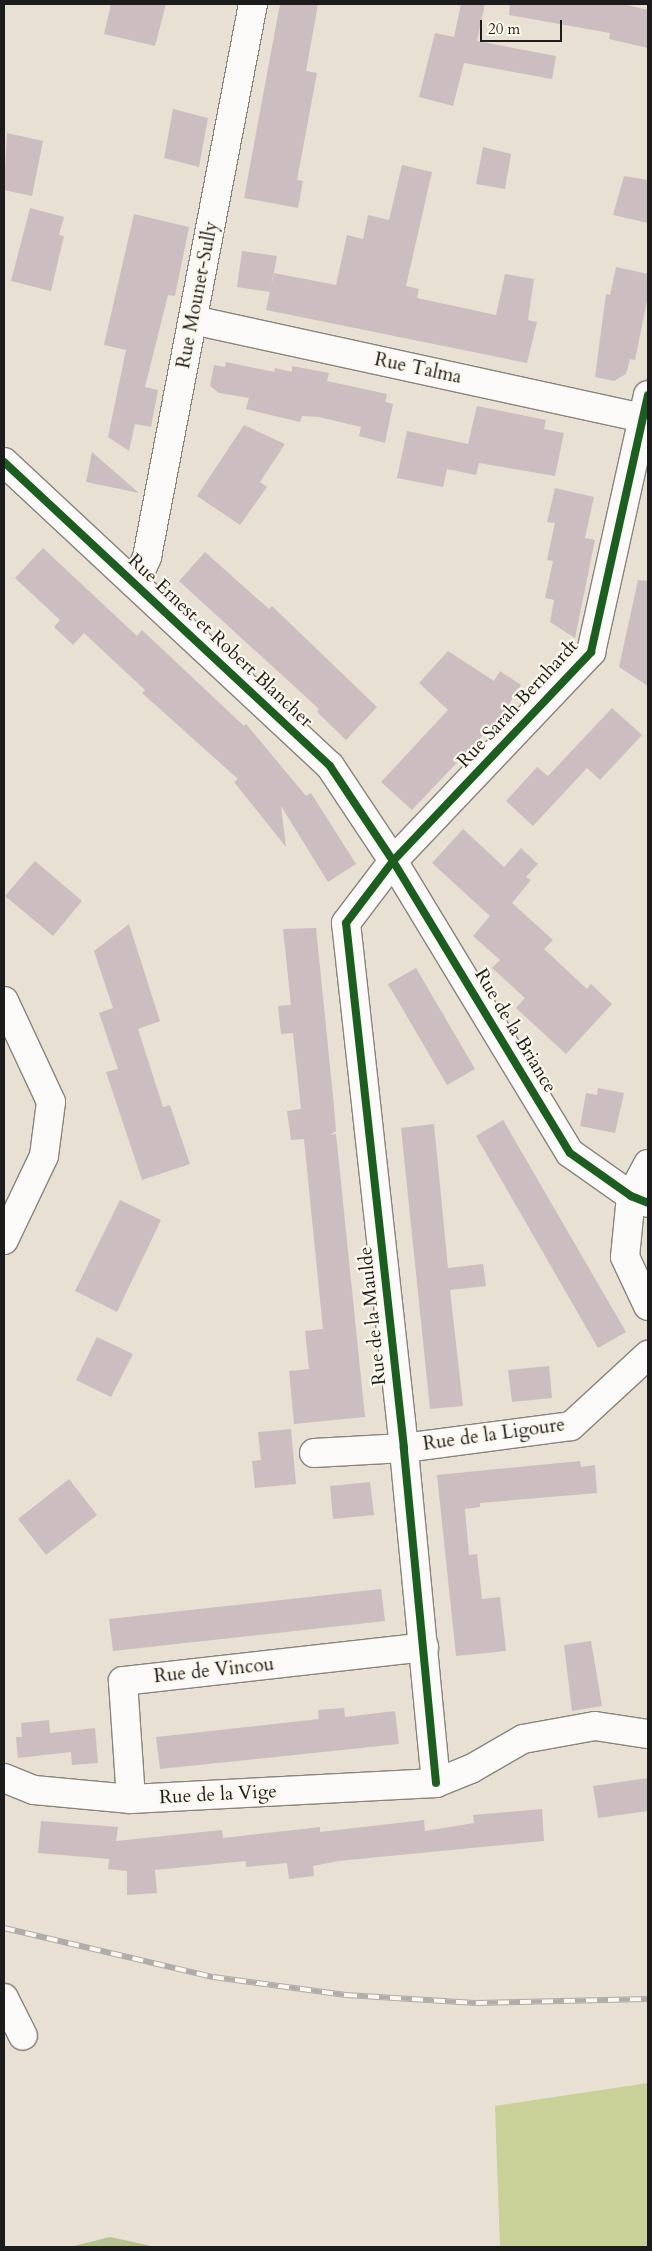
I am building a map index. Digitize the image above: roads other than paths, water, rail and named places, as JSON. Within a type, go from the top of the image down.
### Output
[{"type":"street","name":"Rue Mounet-Sully","points":[[135,584],[147,557],[253,4]]},
{"type":"street","name":"Rue Talma","points":[[193,320],[646,406]]},
{"type":"street","name":"Rue Sarah Bernhardt","points":[[393,861],[591,652],[646,406]]},
{"type":"street","name":"Rue Ernest et Robert Blancher","points":[[4,462],[330,766],[393,861]]},
{"type":"street","name":"Rue de la Briance","points":[[393,861],[570,1153],[639,1200]]},
{"type":"street","name":"Rue de la Maulde","points":[[393,861],[346,923],[404,1448],[436,1784]]},
{"type":"street","points":[[4,1001],[51,1102],[44,1156],[4,1240]]},
{"type":"street","points":[[648,1164],[625,1257],[648,1306]]},
{"type":"street","name":"Rue de la Ligoure","points":[[314,1453],[404,1448],[572,1426],[648,1355]]},
{"type":"street","name":"Rue de Vincou","points":[[131,1799],[123,1681],[424,1647]]},
{"type":"street","points":[[436,1784],[471,1769],[523,1738],[595,1726],[648,1734]]},
{"type":"street","name":"Rue de la Vige","points":[[4,1778],[34,1790],[131,1799],[436,1784]]},
{"type":"street","points":[[4,1998],[23,2036]]},
{"type":"railway","points":[[4,1928],[213,1977],[346,1995],[476,2003],[648,1999]]}]
